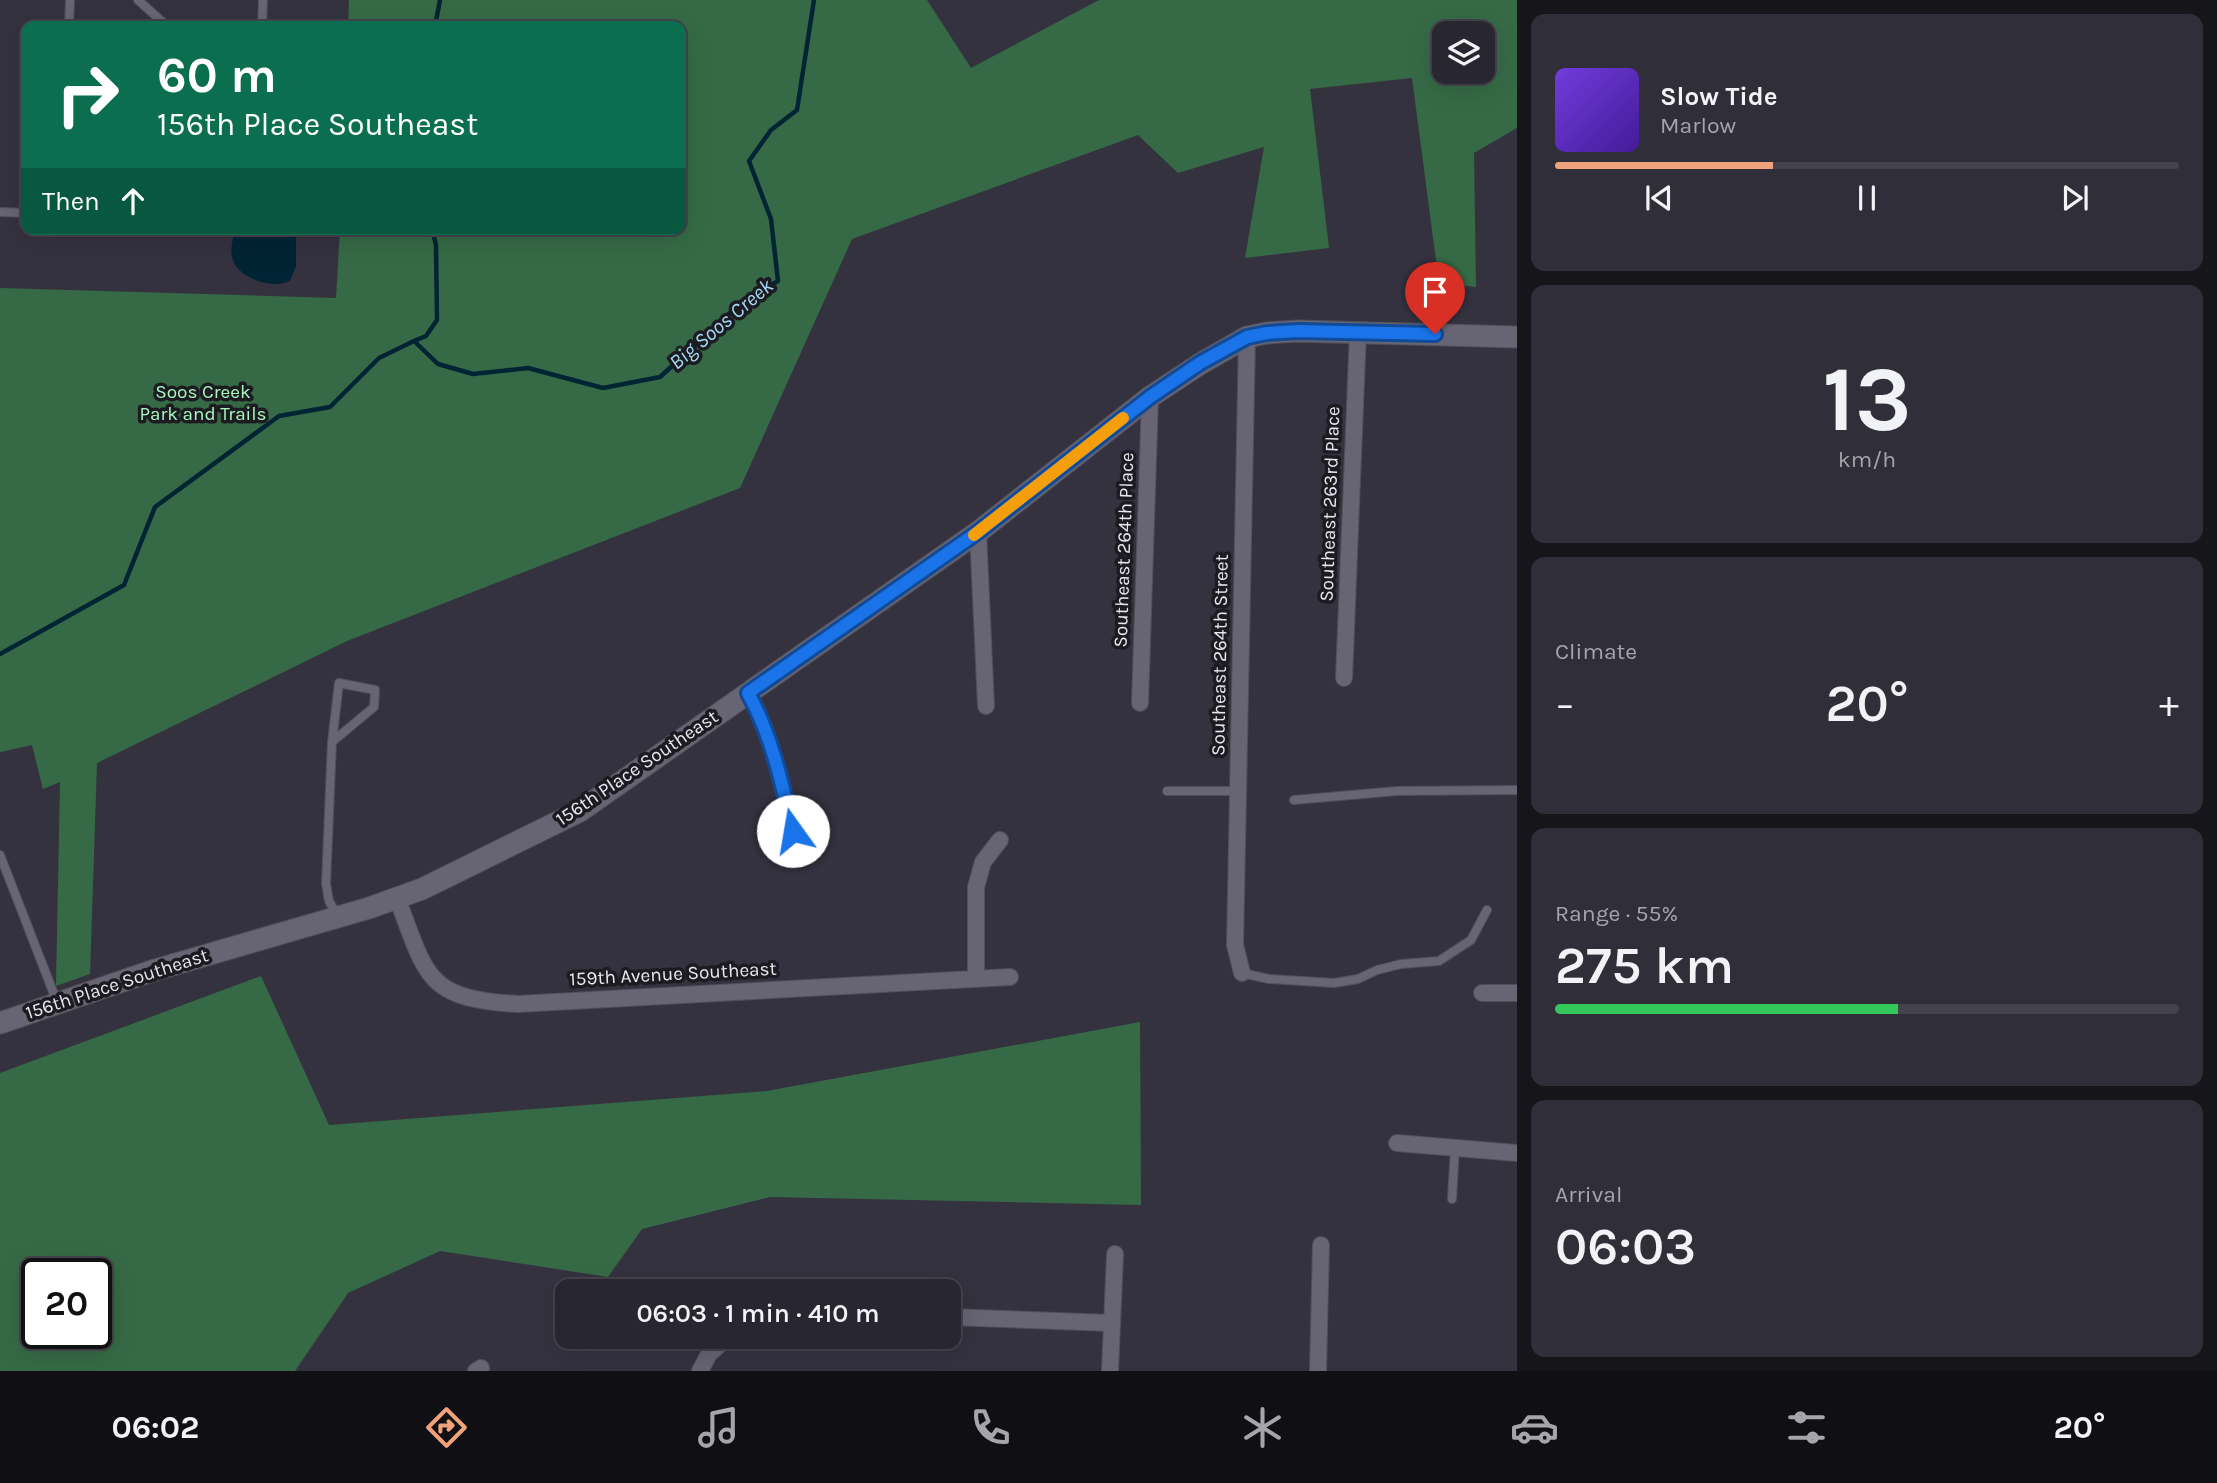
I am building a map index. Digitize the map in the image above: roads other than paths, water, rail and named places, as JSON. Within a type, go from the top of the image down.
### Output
[{"type":"street","name":"156th Place Southeast","points":[[0,1023],[155,970],[397,898],[447,878],[580,811],[978,532],[1150,397],[1200,363],[1247,337],[1288,332],[1358,331],[1517,337]]},
{"type":"street","name":"Southeast 263rd Place","points":[[1344,678],[1358,331]]},
{"type":"street","name":"Southeast 264th Street","points":[[1242,973],[1235,946],[1247,337]]},
{"type":"street","name":"Southeast 264th Place","points":[[1140,703],[1150,397]]},
{"type":"street","points":[[978,532],[986,706]]},
{"type":"street","points":[[976,979],[976,887],[983,862],[1000,840]]},
{"type":"street","name":"159th Avenue Southeast","points":[[397,898],[421,961],[431,977],[451,992],[468,999],[490,1002],[518,1004],[1010,977]]},
{"type":"street","points":[[1482,993],[1517,993]]},
{"type":"street","points":[[1397,1143],[1517,1153]]},
{"type":"street","points":[[1318,1371],[1321,1245]]},
{"type":"street","points":[[1111,1371],[1115,1254]]},
{"type":"street","points":[[961,1317],[1111,1323]]},
{"type":"street","points":[[700,1371],[715,1349]]},
{"type":"lane","points":[[69,21],[70,0]]},
{"type":"lane","points":[[138,0],[161,21]]},
{"type":"lane","points":[[262,21],[263,0]]},
{"type":"lane","points":[[0,212],[21,213]]},
{"type":"lane","points":[[332,741],[374,707],[375,690],[339,683],[332,741],[326,884],[329,901],[338,917]]},
{"type":"lane","points":[[748,693],[761,716],[771,745],[793,831]]},
{"type":"lane","points":[[1294,800],[1397,791],[1517,790]]},
{"type":"lane","points":[[1167,791],[1238,791]]},
{"type":"lane","points":[[0,855],[57,1002]]},
{"type":"lane","points":[[1242,973],[1269,979],[1335,983],[1358,979],[1377,970],[1401,964],[1438,961],[1471,940],[1487,910]]},
{"type":"lane","points":[[1452,1199],[1455,1148]]},
{"type":"water","points":[[234,235],[296,235],[296,266],[290,281],[268,283],[244,274],[232,259]]},
{"type":"waterway","points":[[436,21],[440,0]]},
{"type":"waterway","name":"Big Soos Creek","points":[[0,654],[124,585],[155,507],[279,416],[330,407],[379,358],[414,341],[438,364],[473,374],[528,368],[603,388],[660,377],[742,302],[778,281],[771,219],[749,161],[771,130],[797,110],[814,0]]},
{"type":"waterway","points":[[414,341],[426,336],[437,320],[434,235]]},
{"type":"park label","name":"Soos Creek Park and Trails","points":[[203,403]]}]
